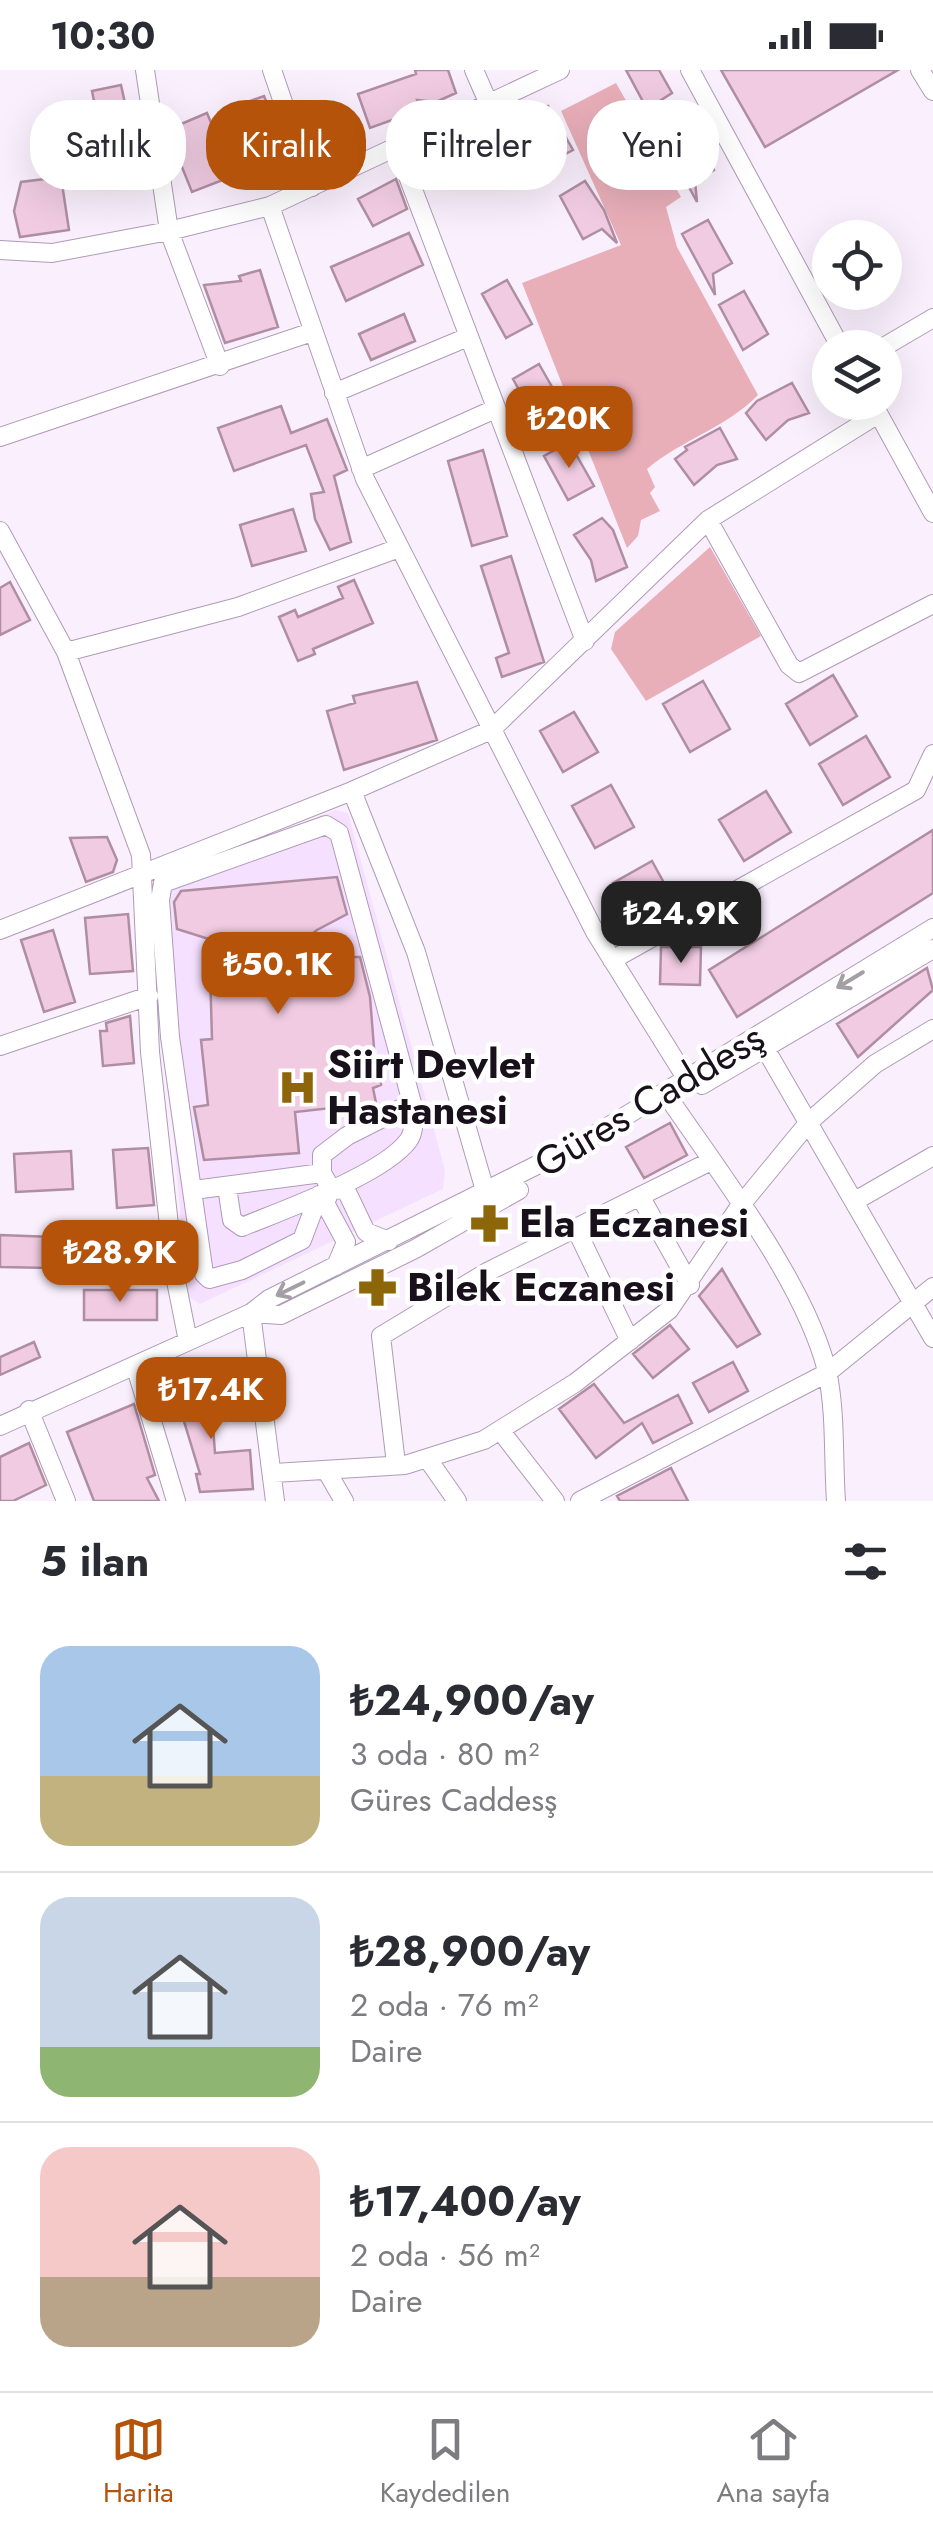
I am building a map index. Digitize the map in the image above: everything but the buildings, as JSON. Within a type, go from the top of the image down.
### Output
[{"type":"street","points":[[145,70],[169,231],[220,366]]},
{"type":"street","points":[[272,70],[282,100]]},
{"type":"street","points":[[474,70],[487,100]]},
{"type":"street","points":[[492,100],[560,70]]},
{"type":"street","points":[[690,70],[831,330]]},
{"type":"street","points":[[920,70],[933,92]]},
{"type":"street","points":[[0,250],[52,253],[169,231],[270,206],[307,190]]},
{"type":"street","points":[[413,190],[584,641]]},
{"type":"street","points":[[270,206],[361,469],[491,730],[612,960],[688,1082]]},
{"type":"street","points":[[902,336],[933,318]]},
{"type":"street","points":[[0,437],[312,332]]},
{"type":"street","points":[[334,394],[468,337]]},
{"type":"street","points":[[361,469],[496,409]]},
{"type":"street","points":[[0,930],[352,790],[491,730],[708,520],[857,420]]},
{"type":"street","points":[[882,420],[933,513]]},
{"type":"street","points":[[708,520],[790,665],[799,672],[933,604]]},
{"type":"street","points":[[0,532],[66,652],[141,854],[148,996],[174,1271],[188,1341]]},
{"type":"street","points":[[66,652],[238,607],[399,548]]},
{"type":"street","points":[[612,960],[916,790],[933,754]]},
{"type":"street","points":[[352,790],[416,952],[486,1194]]},
{"type":"street","points":[[226,1186],[236,1226],[408,1142],[413,1131],[412,1103],[339,832],[326,825],[163,883],[160,900],[170,1037],[194,1190],[200,1259],[209,1279],[242,1270],[302,1240],[324,1186]]},
{"type":"street","name":"Güres Caddesş","points":[[251,1313],[336,1266],[669,1099],[688,1082],[933,928]]},
{"type":"street","points":[[0,1426],[251,1313],[281,1315],[416,1249],[669,1099],[766,1050],[933,949]]},
{"type":"street","points":[[0,1046],[148,996]]},
{"type":"street","points":[[274,1473],[427,1458],[484,1440],[575,1383],[669,1310],[690,1285],[740,1206],[808,1122],[875,1064],[933,1028]]},
{"type":"street","points":[[766,1050],[933,1338]]},
{"type":"street","points":[[669,1099],[809,1320],[827,1373],[836,1501]]},
{"type":"street","points":[[336,1266],[346,1242],[325,1203],[322,1155],[412,1103]]},
{"type":"street","points":[[855,1201],[933,1156]]},
{"type":"street","points":[[396,1464],[381,1336],[487,1272],[710,1160]]},
{"type":"street","points":[[194,1190],[226,1186],[324,1186],[346,1190],[366,1232],[389,1241]]},
{"type":"street","points":[[640,1196],[690,1285]]},
{"type":"street","points":[[576,1229],[630,1341]]},
{"type":"street","points":[[580,1501],[827,1373],[933,1287]]},
{"type":"street","points":[[251,1313],[274,1473],[274,1501]]},
{"type":"street","points":[[135,1365],[176,1501]]},
{"type":"street","points":[[29,1410],[66,1501]]},
{"type":"street","points":[[500,1430],[555,1501]]},
{"type":"street","points":[[427,1458],[457,1501]]},
{"type":"street","points":[[326,1470],[344,1501]]},
{"type":"shaded area","points":[[616,83],[626,100],[587,100],[587,169],[567,124],[567,108]]},
{"type":"shaded area","points":[[596,190],[677,190],[681,197],[666,207],[677,247],[758,395],[732,416],[647,469],[655,487],[650,493],[660,511],[641,520],[638,536],[627,548],[522,283],[621,245]]},
{"type":"shaded area","points":[[710,547],[761,636],[646,701],[611,649],[615,632]]},
{"type":"shaded area","name":"Siirt Devlet Hastanesi","points":[[336,810],[348,813],[445,1170],[443,1189],[200,1304],[187,1296],[163,1004],[166,874]]},
{"type":"place","name":"Siirt Devlet Hastanesi","points":[[297,1087]]},
{"type":"place","name":"Ela Eczanesi","points":[[489,1223]]},
{"type":"place","name":"Bilek Eczanesi","points":[[377,1287]]}]
